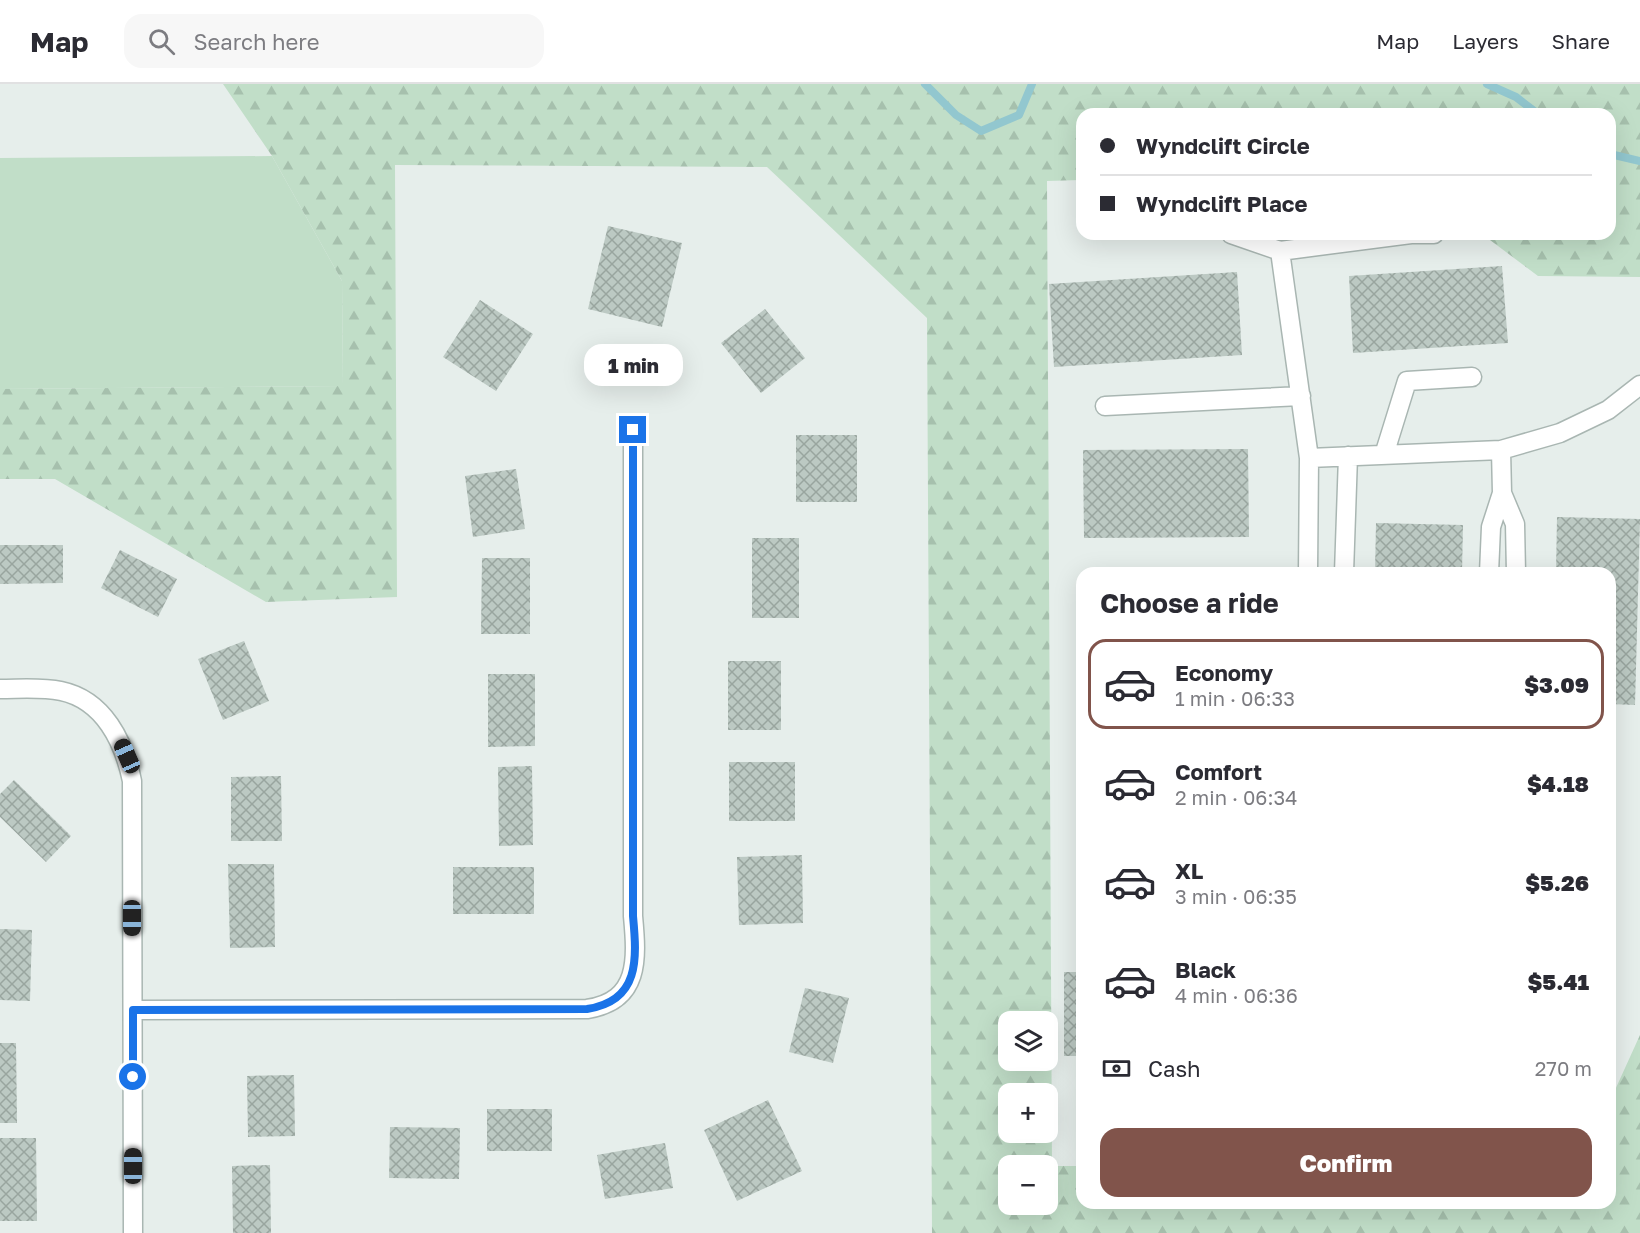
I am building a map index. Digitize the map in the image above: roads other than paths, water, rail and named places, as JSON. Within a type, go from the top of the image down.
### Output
[{"type":"street","points":[[1248,240],[1280,251],[1365,240]]},
{"type":"street","points":[[1280,251],[1309,458],[1308,567]]},
{"type":"street","points":[[1384,455],[1407,381],[1472,377]]},
{"type":"street","points":[[1309,458],[1501,450],[1560,433],[1608,410],[1640,385]]},
{"type":"street","points":[[1105,406],[1301,396]]},
{"type":"street","points":[[133,1010],[587,1009],[602,1007],[618,998],[629,984],[635,969],[633,916],[633,430]]},
{"type":"street","points":[[1489,567],[1491,527],[1502,493],[1501,450]]},
{"type":"street","points":[[1344,567],[1348,456]]},
{"type":"street","points":[[1502,493],[1515,524],[1516,567]]},
{"type":"street","points":[[0,689],[34,688],[62,691],[80,699],[98,712],[116,734],[127,756],[132,781],[133,1233]]},
{"type":"waterway","points":[[925,84],[956,115],[981,131],[1019,115],[1032,84]]},
{"type":"waterway","points":[[1487,84],[1516,97],[1530,108]]},
{"type":"waterway","points":[[1616,155],[1640,161]]}]
